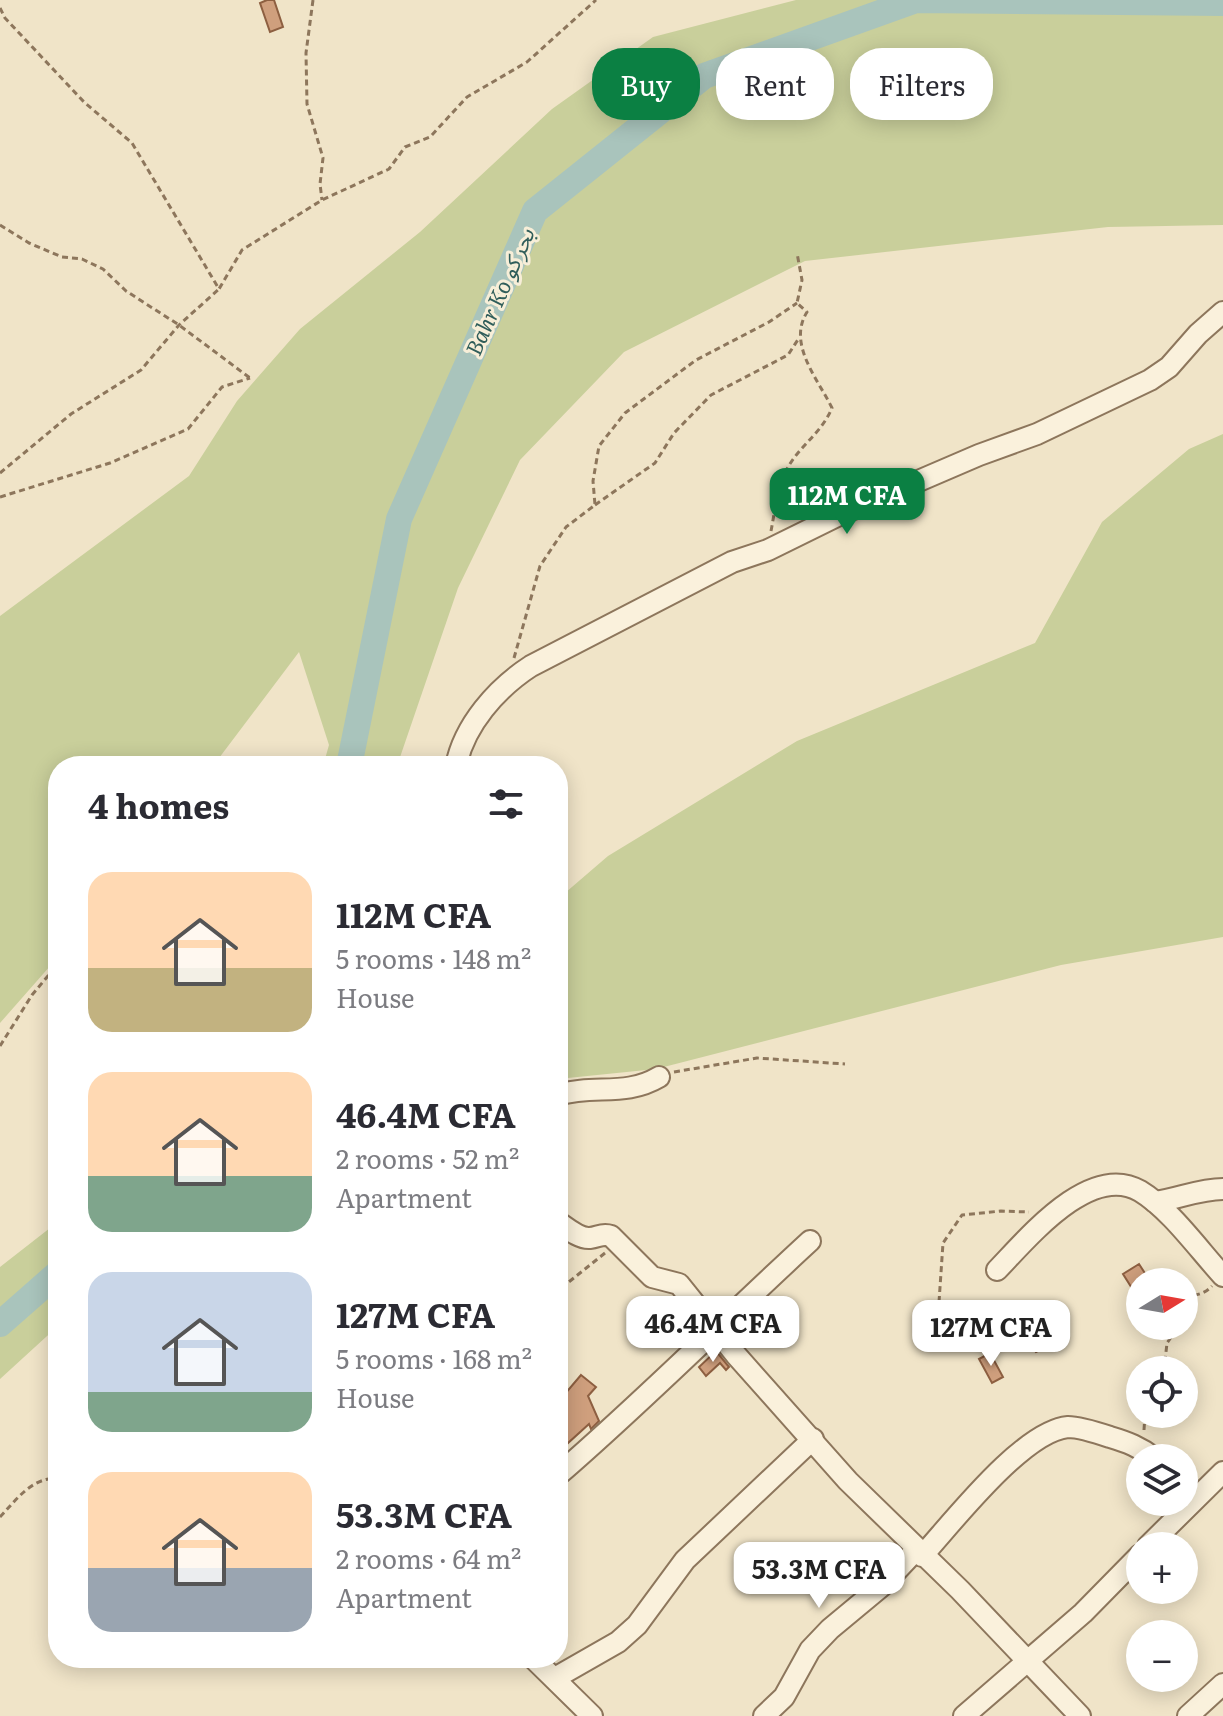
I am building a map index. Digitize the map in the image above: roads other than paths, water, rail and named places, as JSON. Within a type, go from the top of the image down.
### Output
[{"type":"street","points":[[460,756],[472,726],[509,681],[676,589],[732,562],[768,550],[837,516],[1037,434],[1150,380],[1169,367],[1198,334],[1223,312]]},
{"type":"street","points":[[568,1094],[606,1089],[625,1091],[643,1087],[659,1077]]},
{"type":"street","points":[[997,1270],[1053,1215],[1089,1191],[1112,1184],[1138,1190],[1155,1202],[1223,1276]]},
{"type":"street","points":[[1155,1202],[1181,1198],[1206,1189],[1223,1189]]},
{"type":"street","points":[[1180,1229],[1181,1198]]},
{"type":"street","points":[[568,1229],[580,1237],[605,1234],[652,1277],[679,1284],[717,1327],[736,1355],[848,1481],[960,1590],[1080,1716]]},
{"type":"street","points":[[568,1466],[641,1403],[810,1241]]},
{"type":"street","points":[[764,1716],[784,1697],[810,1650],[830,1629],[919,1553],[1025,1448],[1051,1432],[1069,1427],[1132,1444]]},
{"type":"street","points":[[555,1678],[618,1642],[637,1625],[685,1560],[813,1439]]},
{"type":"street","points":[[1198,1485],[1223,1472]]},
{"type":"street","points":[[1159,1532],[1171,1516]]},
{"type":"street","points":[[964,1716],[1083,1613],[1126,1569]]},
{"type":"street","points":[[544,1668],[592,1716]]},
{"type":"street","points":[[1188,1716],[1223,1684]]},
{"type":"waterway","name":"Bahr Ko بحر كو","points":[[351,756],[399,519],[535,211],[704,76],[916,0],[1223,3]]},
{"type":"waterway","name":"Bahr Ko بحر كو","points":[[0,1324],[48,1282]]}]
